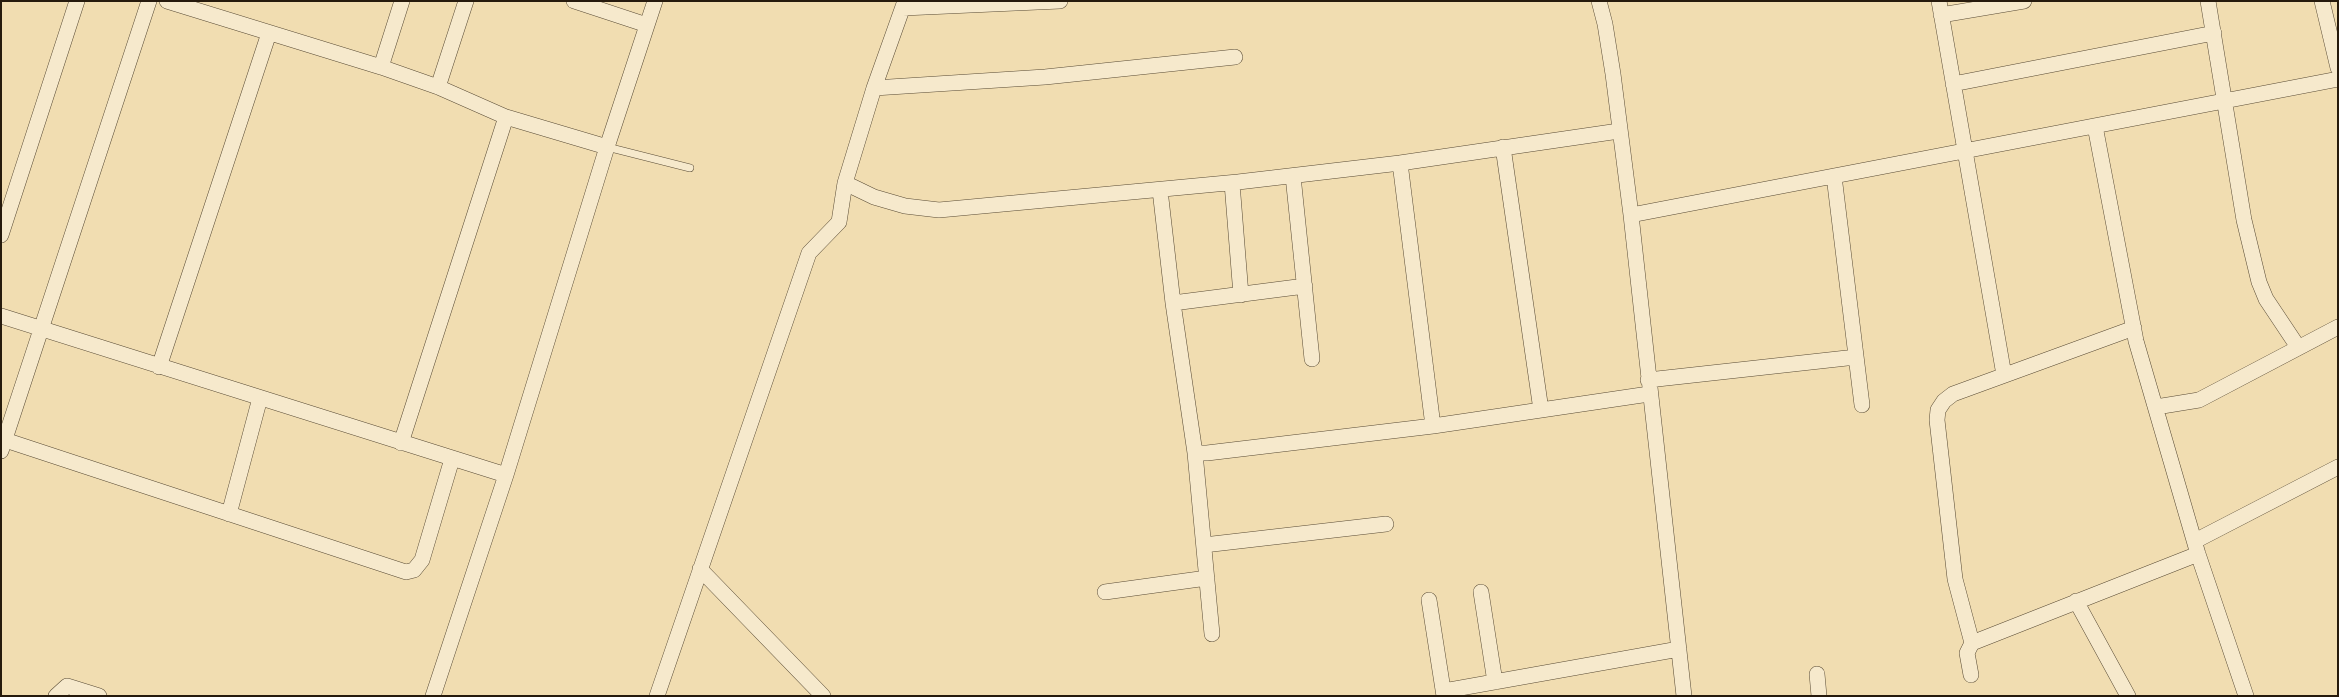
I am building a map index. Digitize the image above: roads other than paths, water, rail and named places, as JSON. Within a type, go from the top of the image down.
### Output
[{"type":"street","points":[[1,235],[77,1]]},
{"type":"street","points":[[149,1],[3,446],[229,514],[400,571],[414,570],[422,560],[452,459]]},
{"type":"street","points":[[167,1],[381,67],[438,87],[506,117],[607,147]]},
{"type":"street","points":[[381,67],[402,1]]},
{"type":"street","points":[[438,87],[466,1]]},
{"type":"street","points":[[574,1],[647,25]]},
{"type":"street","points":[[433,696],[506,475],[607,147],[655,1]]},
{"type":"street","points":[[657,696],[809,253],[839,222],[845,184],[874,88],[904,4],[1060,1]]},
{"type":"street","points":[[1599,1],[1605,24],[1613,74],[1619,131],[1631,215],[1648,387],[1684,696]]},
{"type":"street","points":[[2004,375],[1940,8],[2024,1]]},
{"type":"street","points":[[2208,1],[2244,220],[2259,282],[2266,299],[2298,347]]},
{"type":"street","points":[[2322,1],[2338,68]]},
{"type":"street","points":[[159,366],[269,33]]},
{"type":"street","points":[[1953,84],[2214,33]]},
{"type":"street","points":[[874,88],[1045,76],[1235,57]]},
{"type":"street","points":[[1631,215],[2338,79]]},
{"type":"street","points":[[401,443],[506,117]]},
{"type":"street","points":[[2095,126],[2134,328],[2197,547],[2246,696]]},
{"type":"street","points":[[845,184],[874,197],[905,206],[939,210],[1160,190],[1293,176],[1400,163],[1619,131]]},
{"type":"street","points":[[1503,147],[1541,410]]},
{"type":"street","points":[[1400,163],[1432,426]]},
{"type":"street","points":[[1293,176],[1312,359]]},
{"type":"street","points":[[1834,176],[1862,405]]},
{"type":"street","points":[[1232,183],[1241,295]]},
{"type":"street","points":[[1160,190],[1173,303],[1195,453],[1212,634]]},
{"type":"street","points":[[1173,303],[1305,286]]},
{"type":"street","points":[[1,316],[506,475]]},
{"type":"street","points":[[2156,407],[2199,400],[2338,327]]},
{"type":"street","points":[[1971,675],[1967,653],[1972,643],[1955,579],[1937,415],[1944,401],[1953,394],[2134,328]]},
{"type":"street","points":[[1195,453],[1207,453],[1432,426],[1541,410],[1648,387],[1856,357]]},
{"type":"street","points":[[229,514],[260,398]]},
{"type":"street","points":[[1972,643],[2076,601],[2197,547],[2338,467]]},
{"type":"street","points":[[1204,545],[1386,524]]},
{"type":"street","points":[[700,569],[823,696]]},
{"type":"street","points":[[1105,592],[1207,578]]},
{"type":"street","points":[[1481,592],[1495,682]]},
{"type":"street","points":[[1429,600],[1444,694],[1495,682],[1679,649]]},
{"type":"street","points":[[2076,601],[2128,696]]},
{"type":"street","points":[[1817,674],[1819,696]]},
{"type":"street","points":[[56,696],[67,686],[99,696]]},
{"type":"lane","points":[[607,147],[690,168]]}]
